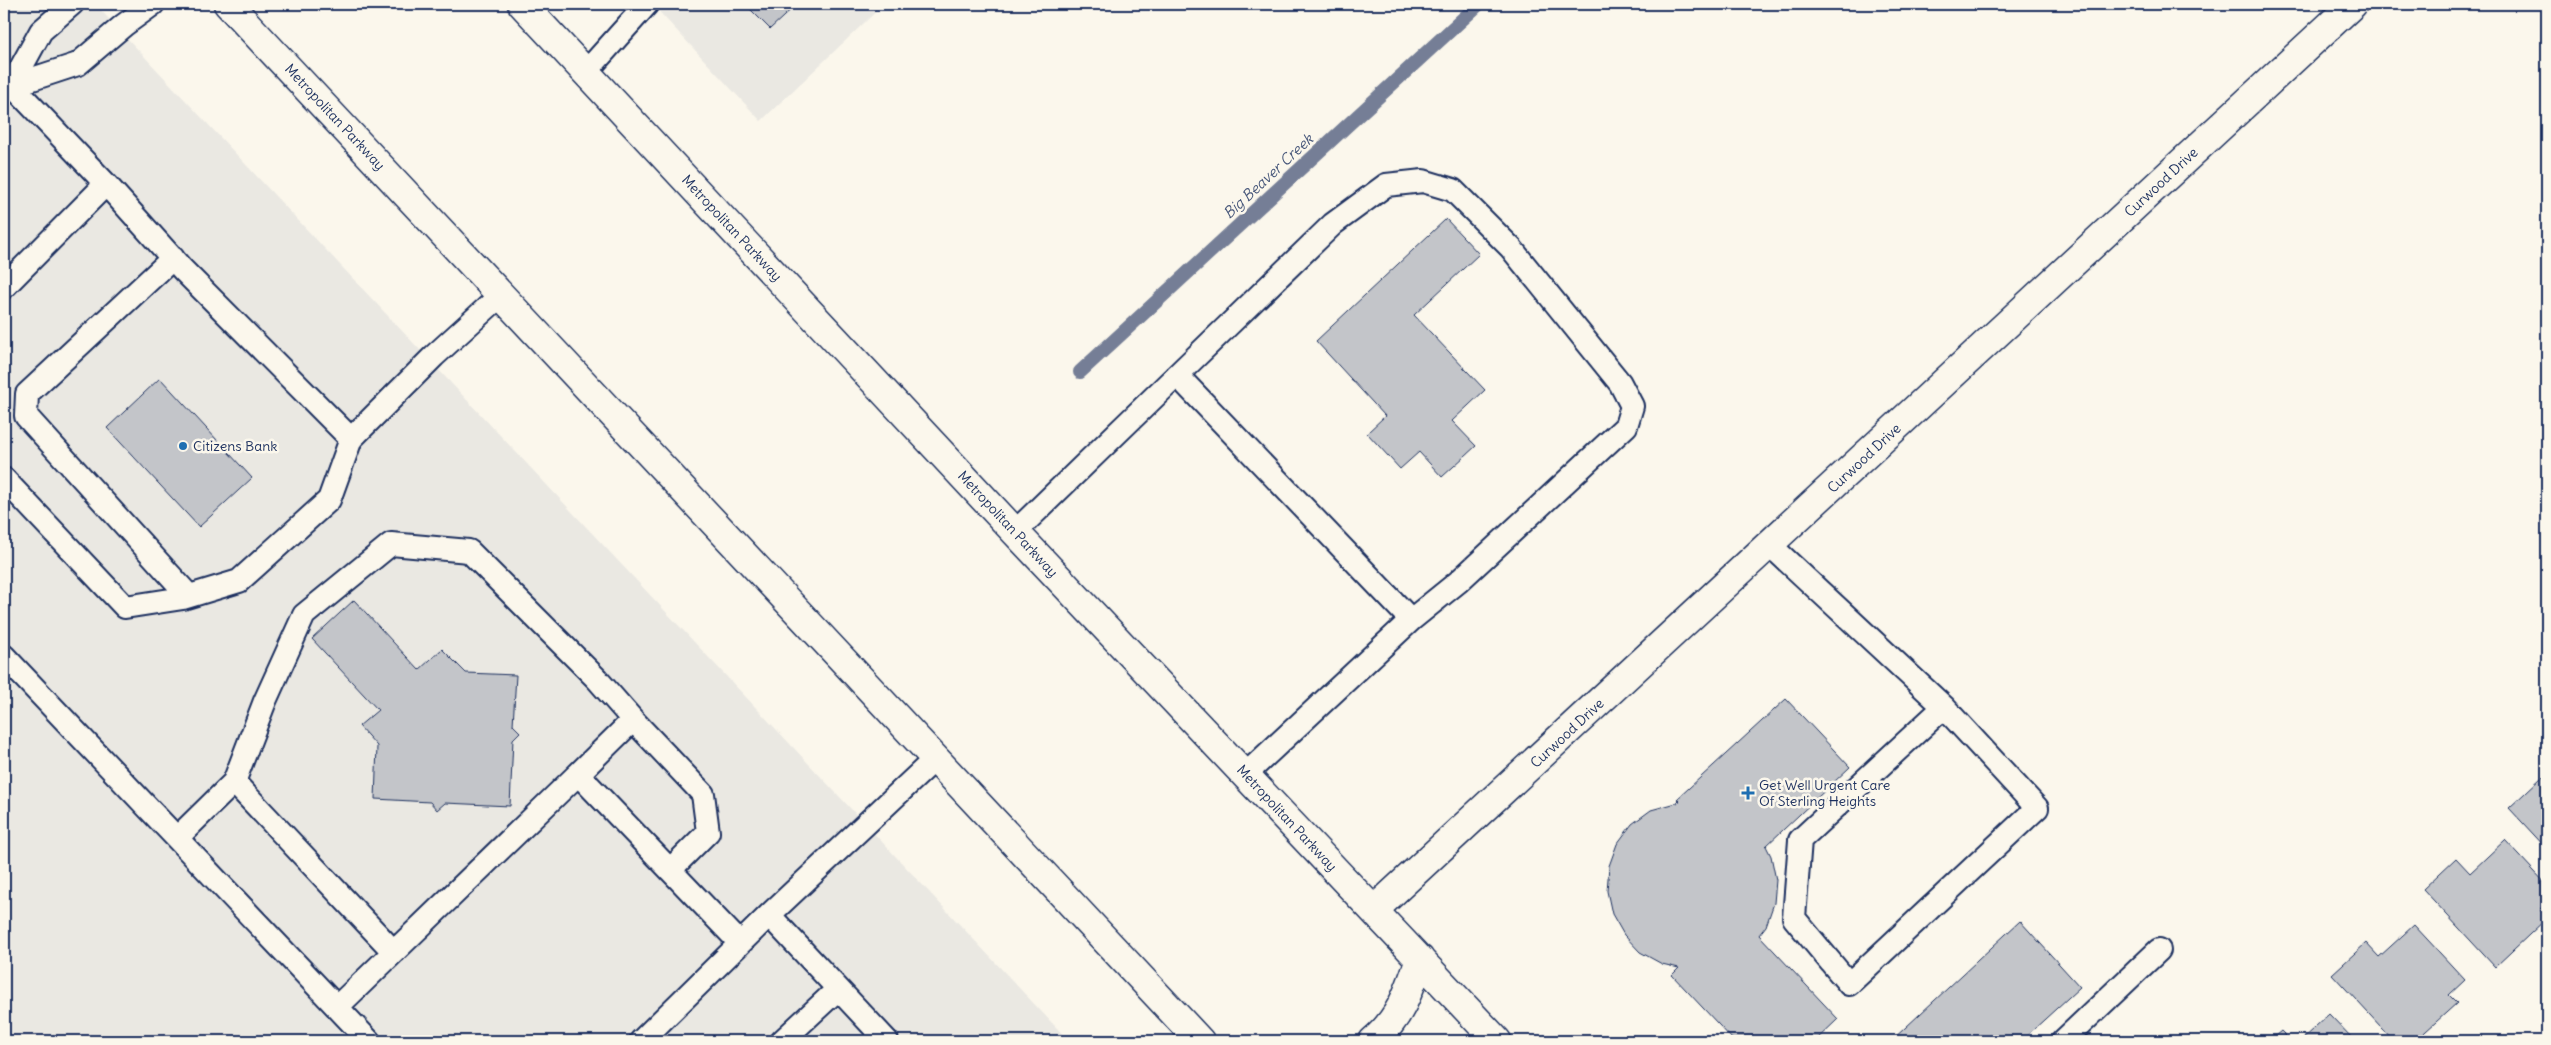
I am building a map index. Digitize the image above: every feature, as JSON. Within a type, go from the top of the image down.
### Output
[{"type":"main road","name":"Metropolitan Parkway","points":[[228,4],[936,758],[1190,1036]]},
{"type":"main road","name":"Metropolitan Parkway","points":[[522,4],[1015,532],[1497,1041]]},
{"type":"main road","name":"Curwood Drive","points":[[1374,910],[1770,546],[2353,4]]},
{"type":"main road","points":[[1373,1041],[1386,1030],[1406,1002],[1420,959]]},
{"type":"lane","points":[[6,85],[42,31],[72,4]]},
{"type":"lane","points":[[6,85],[78,64],[124,25],[153,4]]},
{"type":"lane","points":[[586,72],[647,4]]},
{"type":"lane","points":[[6,85],[106,184],[173,258],[351,439]]},
{"type":"lane","points":[[1015,532],[1333,224],[1386,185],[1423,182],[1453,190],[1511,248],[1620,383],[1632,406],[1626,426],[1458,582],[1411,620],[1246,774]]},
{"type":"lane","points":[[4,287],[106,184]]},
{"type":"lane","points":[[173,258],[27,394],[26,416],[189,596]]},
{"type":"lane","points":[[4,479],[125,607],[189,596],[239,580],[330,500],[351,439],[434,356],[501,295]]},
{"type":"lane","points":[[1177,375],[1411,620]]},
{"type":"lane","points":[[176,838],[234,782],[265,700],[304,615],[392,544],[469,551],[597,679],[703,794],[708,832],[670,870]]},
{"type":"lane","points":[[1770,546],[1944,707],[2037,808],[1849,984],[1794,918],[1800,840],[1944,707]]},
{"type":"lane","points":[[4,656],[370,1041]]},
{"type":"lane","points":[[337,1008],[633,720]]},
{"type":"lane","points":[[641,1041],[769,915],[936,758]]},
{"type":"lane","points":[[578,774],[740,943]]},
{"type":"lane","points":[[234,782],[394,952]]},
{"type":"lane","points":[[769,915],[888,1041]]},
{"type":"lane","points":[[2063,1041],[2159,950]]},
{"type":"lane","points":[[782,1041],[838,989]]},
{"type":"shaded area","points":[[4,4],[95,4],[1069,1041],[4,1041]]},
{"type":"shaded area","points":[[652,4],[884,4],[761,121]]},
{"type":"building","points":[[745,4],[797,4],[770,29]]},
{"type":"building","points":[[1446,219],[1479,254],[1414,315],[1485,390],[1452,421],[1476,446],[1442,477],[1419,452],[1400,469],[1367,433],[1385,416],[1316,341]]},
{"type":"building","points":[[160,378],[252,478],[199,527],[107,428]]},
{"type":"building","points":[[354,600],[419,670],[442,649],[466,673],[516,675],[513,725],[520,732],[513,739],[510,806],[445,803],[437,810],[430,802],[375,799],[377,746],[359,726],[378,710],[312,639]]},
{"type":"building","points":[[1786,699],[1850,767],[1766,846],[1771,856],[1776,880],[1774,903],[1766,926],[1759,935],[1838,1019],[1815,1041],[1734,1041],[1672,975],[1679,968],[1662,964],[1640,952],[1624,935],[1612,914],[1607,891],[1609,866],[1617,844],[1632,824],[1651,810],[1680,802],[1677,799]]},
{"type":"building","points":[[2542,777],[2547,782],[2547,849],[2509,808]]},
{"type":"building","points":[[2505,840],[2547,885],[2547,903],[2540,910],[2547,918],[2495,967],[2423,889],[2456,858],[2470,873]]},
{"type":"building","points":[[2020,921],[2080,987],[2021,1041],[1891,1041]]},
{"type":"building","points":[[2414,925],[2465,980],[2449,995],[2457,1003],[2415,1041],[2394,1041],[2332,974],[2366,943],[2379,957]]},
{"type":"building","points":[[2329,1014],[2355,1041],[2300,1041]]},
{"type":"building","points":[[2281,1031],[2291,1041],[2269,1041]]},
{"type":"waterway","name":"Big Beaver Creek","points":[[1080,372],[1479,4]]},
{"type":"place","name":"Citizens Bank","points":[[183,446]]},
{"type":"place","name":"Get Well Urgent Care Of Sterling Heights","points":[[1748,793]]}]
